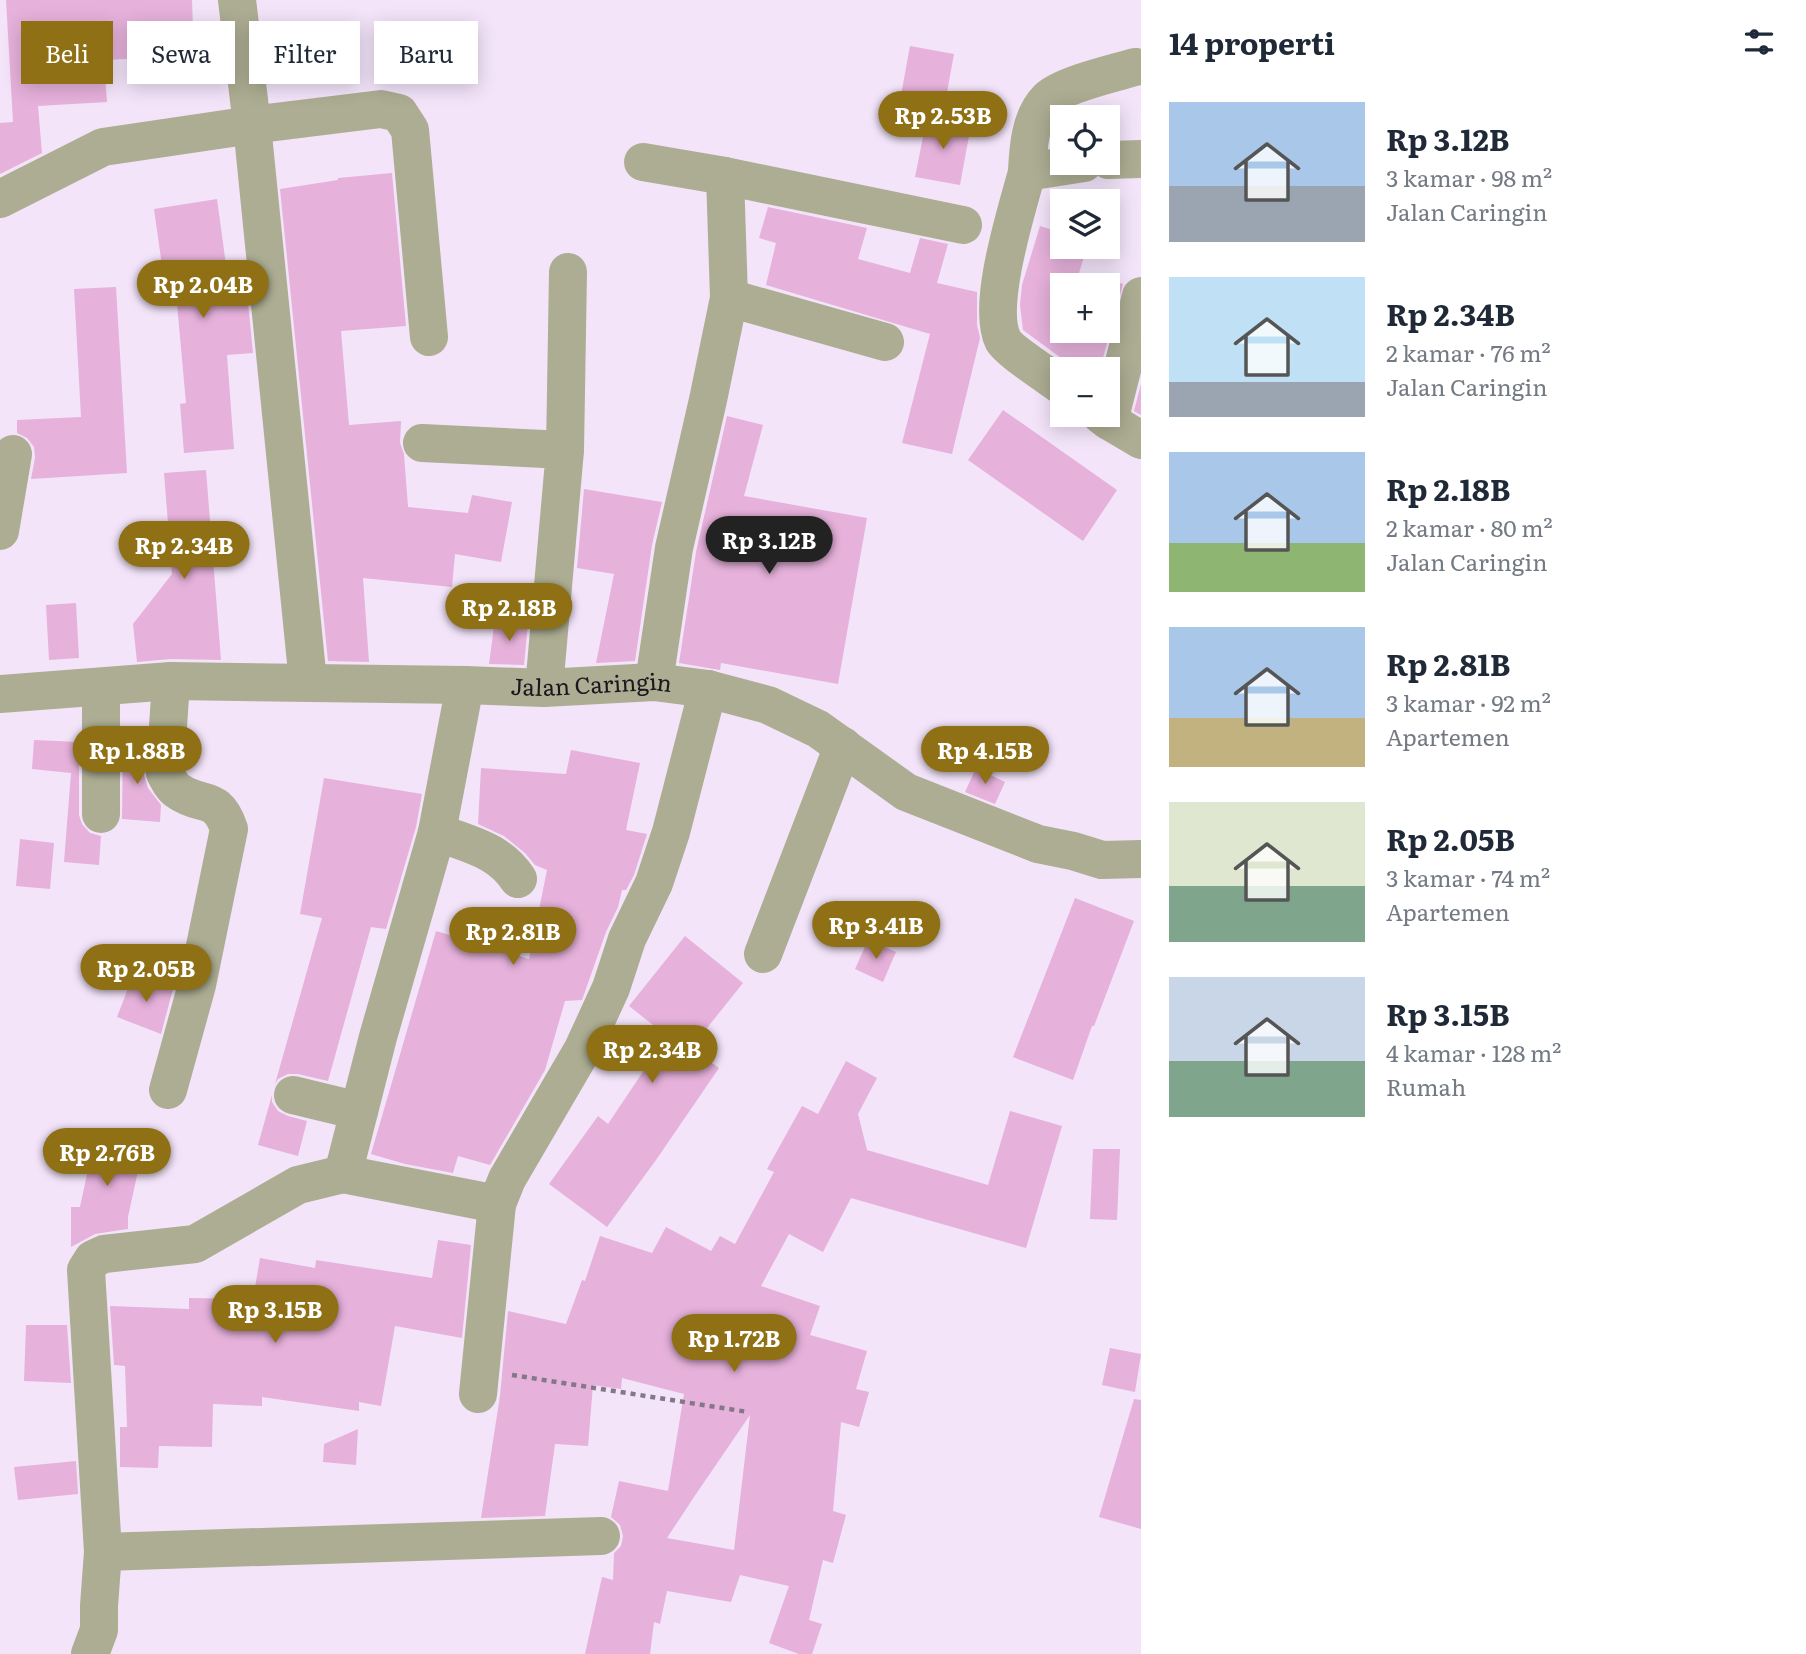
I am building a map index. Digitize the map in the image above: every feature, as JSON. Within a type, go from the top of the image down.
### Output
[{"type":"street","points":[[237,0],[252,125],[307,682]]},
{"type":"street","points":[[1050,377],[1004,342],[998,323],[997,306],[1009,240],[1027,172],[1028,145],[1037,117],[1047,100],[1060,91],[1135,67]]},
{"type":"street","points":[[0,199],[103,147],[381,109],[399,113],[410,130],[429,337]]},
{"type":"street","points":[[1120,160],[1141,159]]},
{"type":"street","points":[[643,162],[725,176],[963,225]]},
{"type":"street","points":[[1027,172],[1050,167]]},
{"type":"street","points":[[654,682],[674,548],[729,298],[725,176]]},
{"type":"street","points":[[544,688],[565,450],[568,272]]},
{"type":"street","points":[[1120,367],[1141,296]]},
{"type":"street","points":[[729,298],[885,342]]},
{"type":"street","points":[[1120,427],[1141,440]]},
{"type":"street","points":[[422,443],[565,450]]},
{"type":"street","points":[[0,531],[13,454]]},
{"type":"street","points":[[168,1090],[197,985],[229,829],[225,816],[213,804],[178,792],[165,773],[171,681]]},
{"type":"street","name":"Jalan Caringin","points":[[1,698],[171,681],[544,688],[654,682],[708,690],[768,705],[818,729],[906,792],[1038,844],[1102,860],[1141,859]]},
{"type":"street","points":[[342,1174],[437,832],[465,685]]},
{"type":"street","points":[[101,688],[101,814]]},
{"type":"street","points":[[479,1382],[497,1204],[507,1179],[583,1049],[611,988],[627,939],[654,883],[671,832],[708,690]]},
{"type":"street","points":[[763,954],[843,747]]},
{"type":"street","points":[[437,832],[497,856],[509,864],[518,879]]},
{"type":"street","points":[[293,1095],[359,1111]]},
{"type":"street","points":[[90,1654],[99,1630],[103,1552],[86,1270],[93,1259],[104,1254],[195,1244],[298,1185],[342,1174],[497,1204]]},
{"type":"street","points":[[103,1552],[601,1536]]},
{"type":"path","points":[[479,1382],[748,1412]]},
{"type":"building","points":[[6,0],[192,0],[193,21],[127,21],[127,59],[113,60],[113,21],[21,21],[21,84],[106,84],[107,102],[38,106],[42,153],[0,174],[0,123],[13,122]]},
{"type":"building","points":[[910,46],[954,54],[943,114],[899,106]]},
{"type":"building","points":[[927,117],[971,125],[960,185],[915,177]]},
{"type":"building","points":[[392,173],[406,326],[341,331],[349,425],[401,421],[400,443],[404,454],[408,507],[468,513],[472,495],[512,502],[501,562],[455,554],[452,587],[363,578],[369,662],[328,661],[280,189],[338,178]]},
{"type":"building","points":[[217,199],[230,294],[247,292],[253,353],[227,355],[234,449],[184,453],[180,404],[186,403],[176,293],[166,294],[154,209]]},
{"type":"building","points":[[768,207],[867,228],[858,259],[910,273],[920,238],[948,244],[937,283],[977,292],[977,325],[980,338],[952,454],[902,443],[930,334],[766,285],[776,243],[759,238]]},
{"type":"building","points":[[1040,226],[1050,229],[1050,259],[1083,259],[1079,273],[1050,273],[1050,343],[1107,343],[1103,357],[1060,357],[1023,330],[1020,305],[1022,285]]},
{"type":"building","points":[[116,287],[127,473],[31,479],[34,447],[27,438],[17,433],[17,420],[81,417],[74,289]]},
{"type":"building","points":[[1141,384],[1141,415],[1134,411]]},
{"type":"building","points":[[1003,410],[1117,490],[1083,541],[968,460]]},
{"type":"building","points":[[727,416],[763,425],[744,496],[867,518],[838,684],[721,663],[720,670],[679,663],[696,552]]},
{"type":"building","points":[[206,470],[221,660],[171,659],[137,662],[133,624],[172,574],[164,473]]},
{"type":"building","points":[[584,489],[662,502],[652,545],[635,661],[596,663],[614,574],[577,568]]},
{"type":"building","points":[[76,603],[79,658],[49,660],[46,605]]},
{"type":"building","points":[[495,619],[528,623],[524,665],[489,664]]},
{"type":"building","points":[[34,740],[79,742],[79,815],[82,824],[90,833],[101,836],[99,865],[64,862],[71,773],[32,769]]},
{"type":"building","points":[[123,740],[145,743],[143,772],[148,788],[161,805],[160,822],[122,819]]},
{"type":"building","points":[[571,750],[640,763],[626,830],[647,834],[634,875],[626,890],[622,890],[582,1000],[565,1001],[545,1070],[490,1165],[458,1156],[453,1173],[371,1154],[436,931],[529,959],[547,870],[535,865],[504,836],[478,824],[481,768],[566,774]]},
{"type":"building","points":[[976,768],[1005,782],[995,804],[965,792]]},
{"type":"building","points":[[324,778],[422,794],[416,827],[386,929],[371,927],[328,1081],[288,1074],[278,1079],[275,1084],[322,918],[300,914]]},
{"type":"building","points":[[20,839],[54,843],[50,889],[16,886]]},
{"type":"building","points":[[1075,898],[1134,921],[1073,1080],[1013,1057]]},
{"type":"building","points":[[685,936],[743,983],[691,1048],[719,1068],[607,1227],[549,1184],[598,1116],[608,1124],[667,1036],[629,1006]]},
{"type":"building","points":[[868,940],[896,952],[883,982],[855,969]]},
{"type":"building","points":[[134,973],[173,989],[161,1034],[117,1017]]},
{"type":"building","points":[[846,1061],[877,1078],[858,1114],[867,1150],[988,1185],[1010,1111],[1062,1126],[1026,1248],[851,1198],[823,1252],[789,1234],[761,1286],[820,1306],[810,1335],[867,1351],[856,1389],[869,1392],[859,1427],[841,1422],[833,1511],[846,1515],[833,1563],[823,1560],[809,1620],[822,1624],[812,1654],[799,1654],[769,1643],[789,1586],[740,1575],[731,1602],[667,1591],[660,1624],[654,1622],[650,1654],[585,1654],[602,1577],[613,1580],[614,1553],[621,1546],[623,1536],[620,1525],[611,1517],[619,1481],[668,1491],[684,1394],[622,1378],[621,1389],[593,1385],[588,1446],[555,1444],[545,1516],[481,1518],[500,1396],[508,1311],[566,1324],[582,1280],[585,1281],[600,1236],[652,1253],[666,1227],[711,1251],[720,1236],[735,1244],[774,1172],[767,1169],[802,1106],[818,1114]],"holes":[[[750,1415],[734,1550],[667,1538]]]},
{"type":"building","points":[[272,1095],[272,1102],[278,1111],[307,1121],[298,1156],[258,1145]]},
{"type":"building","points":[[96,1132],[144,1143],[128,1217],[128,1229],[95,1234],[71,1247],[71,1207],[80,1207]]},
{"type":"building","points":[[1093,1149],[1120,1149],[1117,1220],[1090,1219]]},
{"type":"building","points":[[438,1240],[471,1245],[462,1338],[395,1326],[381,1406],[359,1402],[359,1411],[262,1397],[262,1406],[213,1404],[212,1447],[159,1446],[158,1468],[120,1467],[120,1427],[127,1427],[125,1366],[114,1365],[110,1306],[189,1309],[189,1298],[253,1299],[260,1258],[315,1268],[316,1260],[432,1278]]},
{"type":"building","points":[[26,1325],[67,1325],[71,1383],[24,1381]]},
{"type":"building","points":[[1110,1348],[1141,1354],[1135,1392],[1102,1385]]},
{"type":"building","points":[[1134,1399],[1141,1400],[1141,1529],[1099,1517]]},
{"type":"building","points":[[358,1429],[356,1465],[323,1462],[324,1444]]},
{"type":"building","points":[[76,1461],[78,1494],[18,1500],[14,1467]]}]
